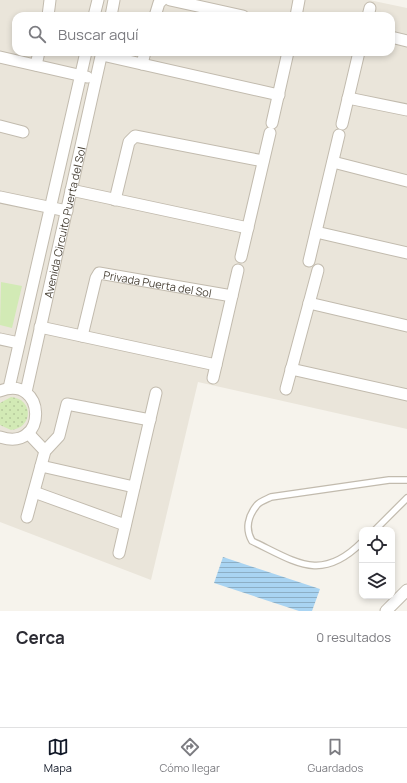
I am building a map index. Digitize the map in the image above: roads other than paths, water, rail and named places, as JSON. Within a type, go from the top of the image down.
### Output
[{"type":"street","points":[[48,12],[50,0]]},
{"type":"street","points":[[95,12],[98,0]]},
{"type":"street","points":[[112,12],[114,0]]},
{"type":"street","points":[[155,12],[158,3],[162,0]]},
{"type":"street","points":[[170,0],[225,12]]},
{"type":"street","points":[[297,12],[299,0]]},
{"type":"street","points":[[395,38],[407,41]]},
{"type":"street","points":[[36,65],[38,56]]},
{"type":"street","name":"Avenida Circuito Puerta del Sol","points":[[5,390],[19,343],[85,56]]},
{"type":"street","name":"Avenida Circuito Puerta del Sol","points":[[26,392],[101,56]]},
{"type":"street","points":[[113,56],[279,95]]},
{"type":"street","points":[[142,64],[144,56]]},
{"type":"street","points":[[241,257],[287,56]]},
{"type":"street","points":[[309,260],[358,56]]},
{"type":"street","points":[[0,57],[96,79]]},
{"type":"street","points":[[348,98],[407,110]]},
{"type":"street","points":[[0,126],[23,132]]},
{"type":"street","points":[[115,200],[128,142],[135,136],[263,161]]},
{"type":"street","points":[[333,162],[407,181]]},
{"type":"street","points":[[71,190],[248,228]]},
{"type":"street","points":[[0,197],[66,211]]},
{"type":"street","points":[[316,232],[407,253]]},
{"type":"street","points":[[213,378],[238,270]]},
{"type":"street","points":[[286,389],[318,270]]},
{"type":"street","name":"Privada Puerta del Sol","points":[[82,336],[96,278],[99,273],[232,296]]},
{"type":"street","points":[[309,303],[407,326]]},
{"type":"street","points":[[40,327],[216,365]]},
{"type":"street","points":[[0,339],[19,343]]},
{"type":"street","points":[[291,368],[407,396]]},
{"type":"street","points":[[0,437],[17,439],[28,433],[35,422],[37,414],[36,406],[26,392],[18,389],[5,390]]},
{"type":"street","points":[[119,553],[156,393]]},
{"type":"street","points":[[28,517],[45,451],[59,436],[67,404],[150,420]]},
{"type":"street","points":[[28,433],[45,451]]},
{"type":"street","points":[[41,466],[134,487]]},
{"type":"street","points":[[34,492],[125,525]]},
{"type":"street","points":[[386,611],[407,590]]},
{"type":"lane","points":[[359,545],[351,553],[332,562],[318,566],[302,565],[252,541],[248,534],[247,526],[257,504],[271,497],[389,480],[407,480]]},
{"type":"lane","points":[[378,527],[407,498]]},
{"type":"water","points":[[223,557],[320,589],[312,611],[299,611],[214,583]]}]
